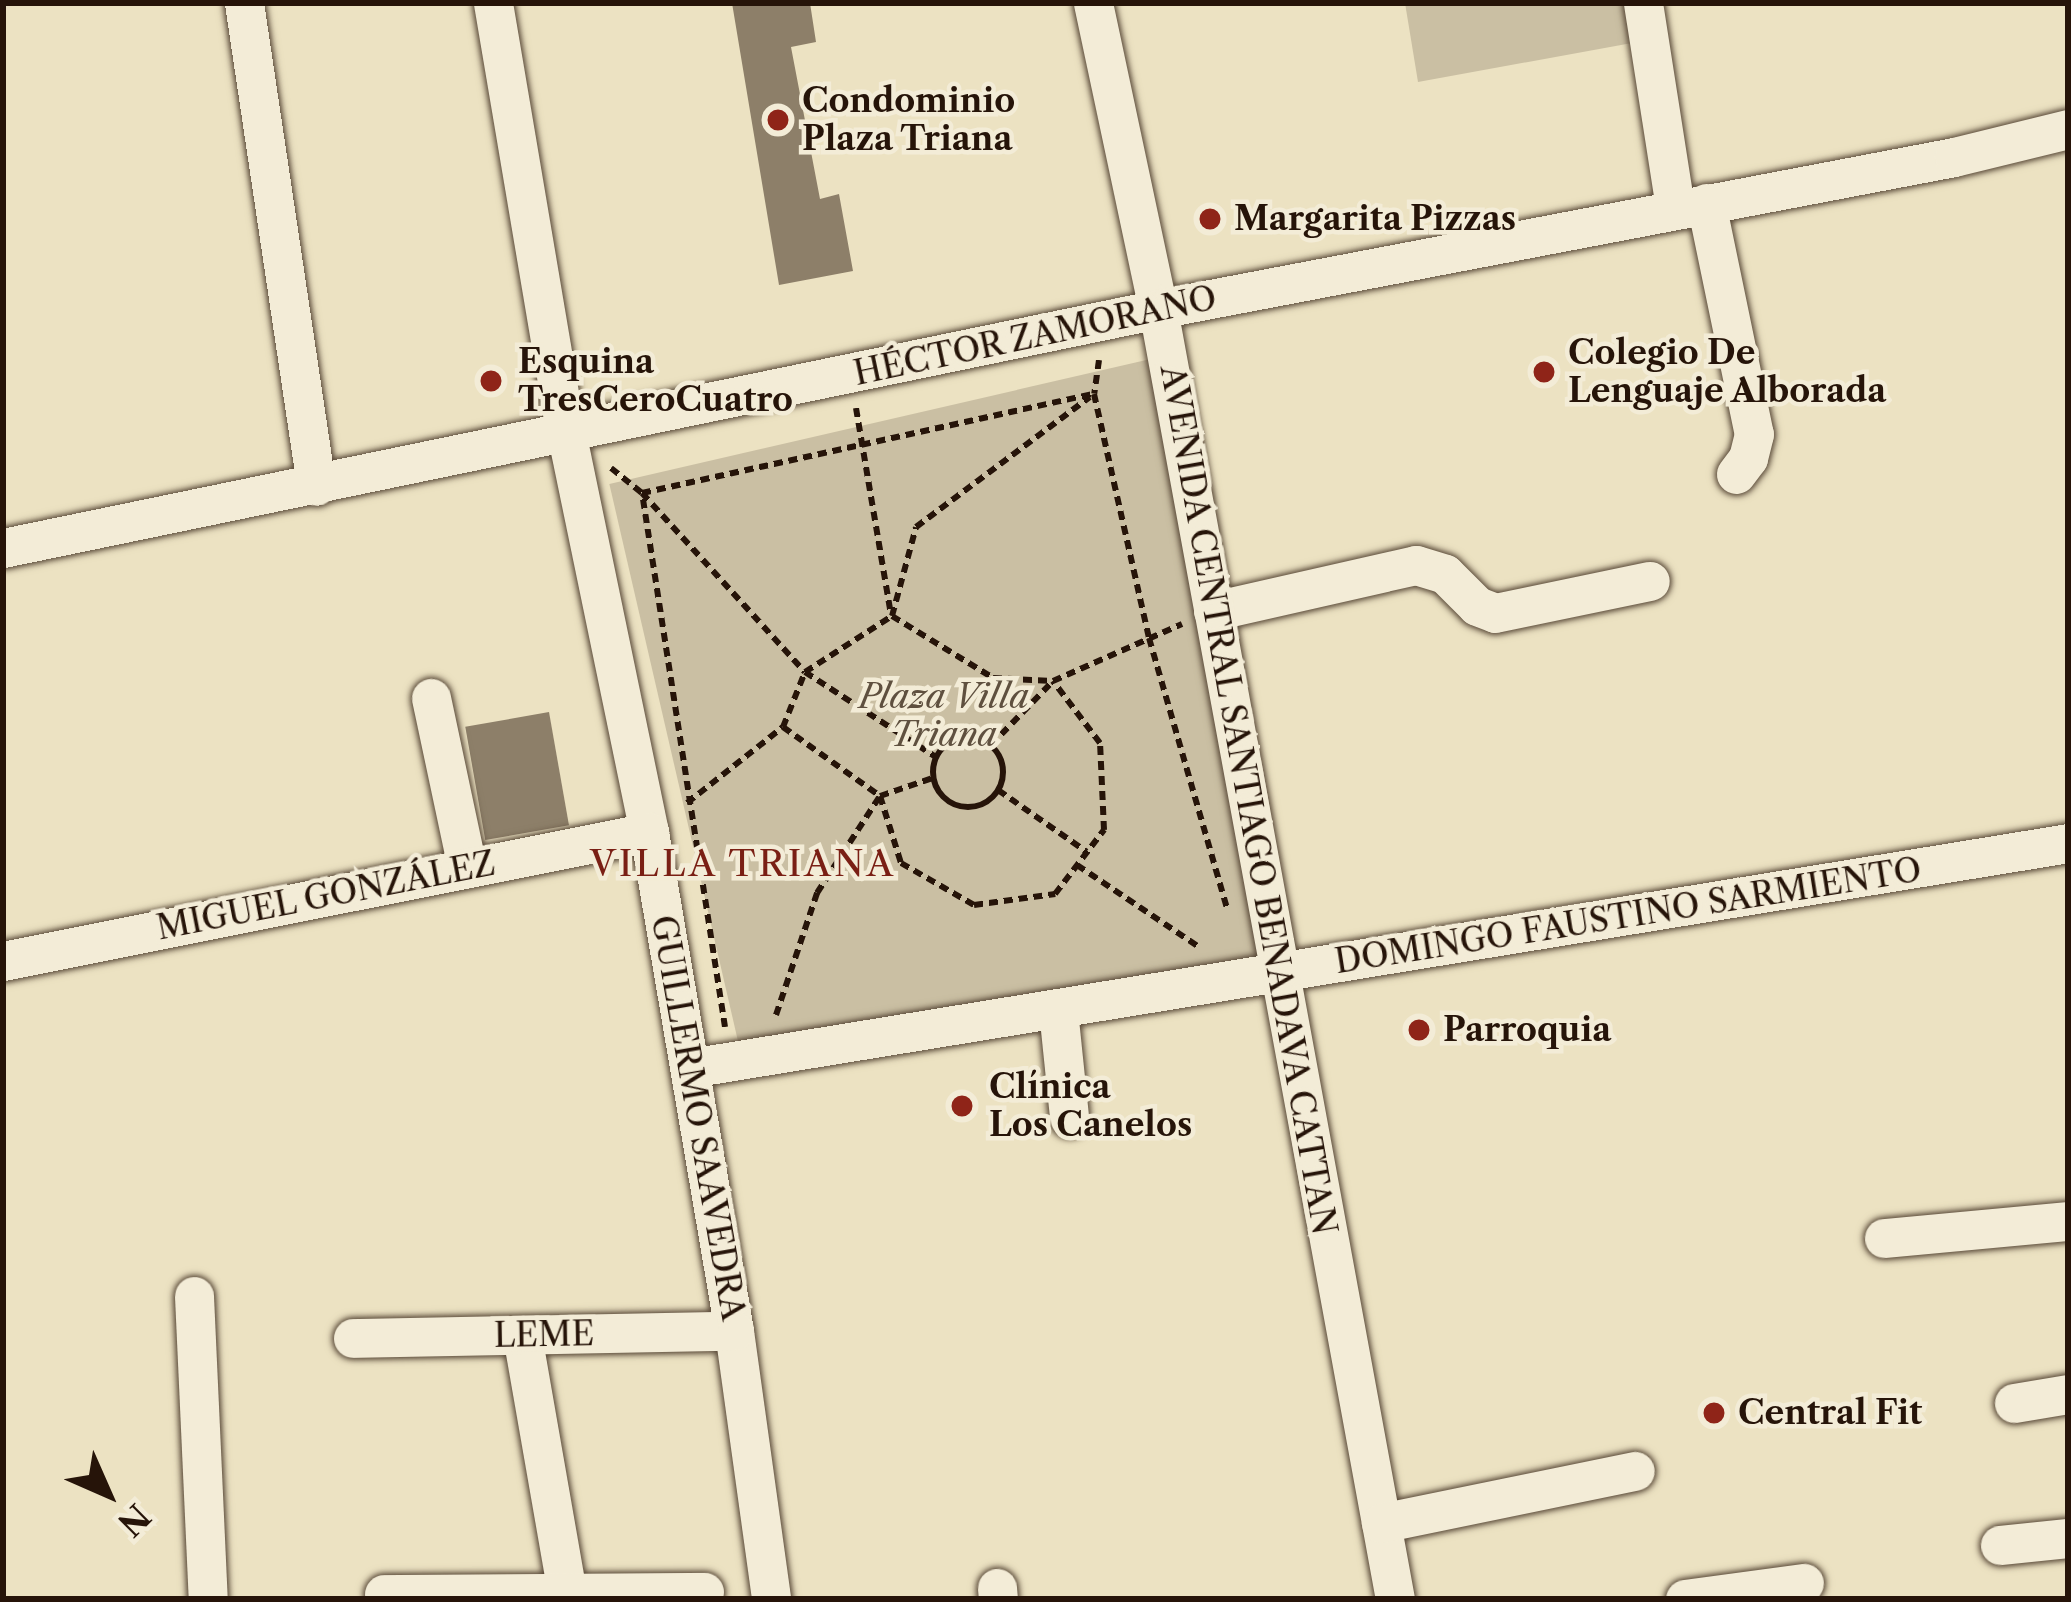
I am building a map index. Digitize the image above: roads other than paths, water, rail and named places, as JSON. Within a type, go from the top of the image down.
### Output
[{"type":"street","points":[[244,3],[316,486]]},
{"type":"street","name":"GUILLERMO SAAVEDRA","points":[[493,3],[567,432],[649,832],[734,1331],[771,1599]]},
{"type":"street","name":"AVENIDA CENTRAL SANTIAGO BENADAVA CATTAN","points":[[1093,3],[1158,310],[1213,611],[1264,976],[1395,1599]]},
{"type":"street","points":[[1643,3],[1690,206],[1754,434],[1748,458],[1736,474]]},
{"type":"street","name":"HÉCTOR ZAMORANO","points":[[3,548],[1158,310],[1954,157],[2068,129]]},
{"type":"street","points":[[1213,611],[1416,566],[1444,574],[1477,606],[1495,613],[1650,581]]},
{"type":"street","points":[[431,698],[467,868]]},
{"type":"street","name":"MIGUEL GONZÁLEZ","points":[[3,961],[649,832]]},
{"type":"street","name":"DOMINGO FAUSTINO SARMIENTO","points":[[690,1068],[732,1037],[1058,1010],[2068,843]]},
{"type":"street","points":[[1058,1010],[1070,1117]]},
{"type":"street","points":[[1884,1238],[2068,1221]]},
{"type":"street","points":[[194,1296],[208,1599]]},
{"type":"street","name":"LEME","points":[[353,1338],[734,1331]]},
{"type":"street","points":[[522,1335],[567,1596]]},
{"type":"street","points":[[2014,1403],[2068,1394]]},
{"type":"street","points":[[1381,1523],[1635,1472]]},
{"type":"street","points":[[2000,1545],[2068,1538]]},
{"type":"street","points":[[1685,1599],[1804,1583]]},
{"type":"street","points":[[384,1594],[704,1592]]},
{"type":"place","name":"Condominio Plaza Triana","points":[[778,120]]},
{"type":"place","name":"Margarita Pizzas","points":[[1210,219]]},
{"type":"place","name":"Colegio De Lenguaje Alborada","points":[[1544,372]]},
{"type":"place","name":"Esquina TresCeroCuatro","points":[[491,381]]},
{"type":"place","name":"Parroquia","points":[[1419,1030]]},
{"type":"place","name":"Clínica Los Canelos","points":[[962,1106]]},
{"type":"place","name":"Central Fit","points":[[1714,1413]]},
{"type":"district","name":"VILLA TRIANA","points":[[743,864]]},
{"type":"park label","name":"Plaza Villa Triana","points":[[944,716]]}]
